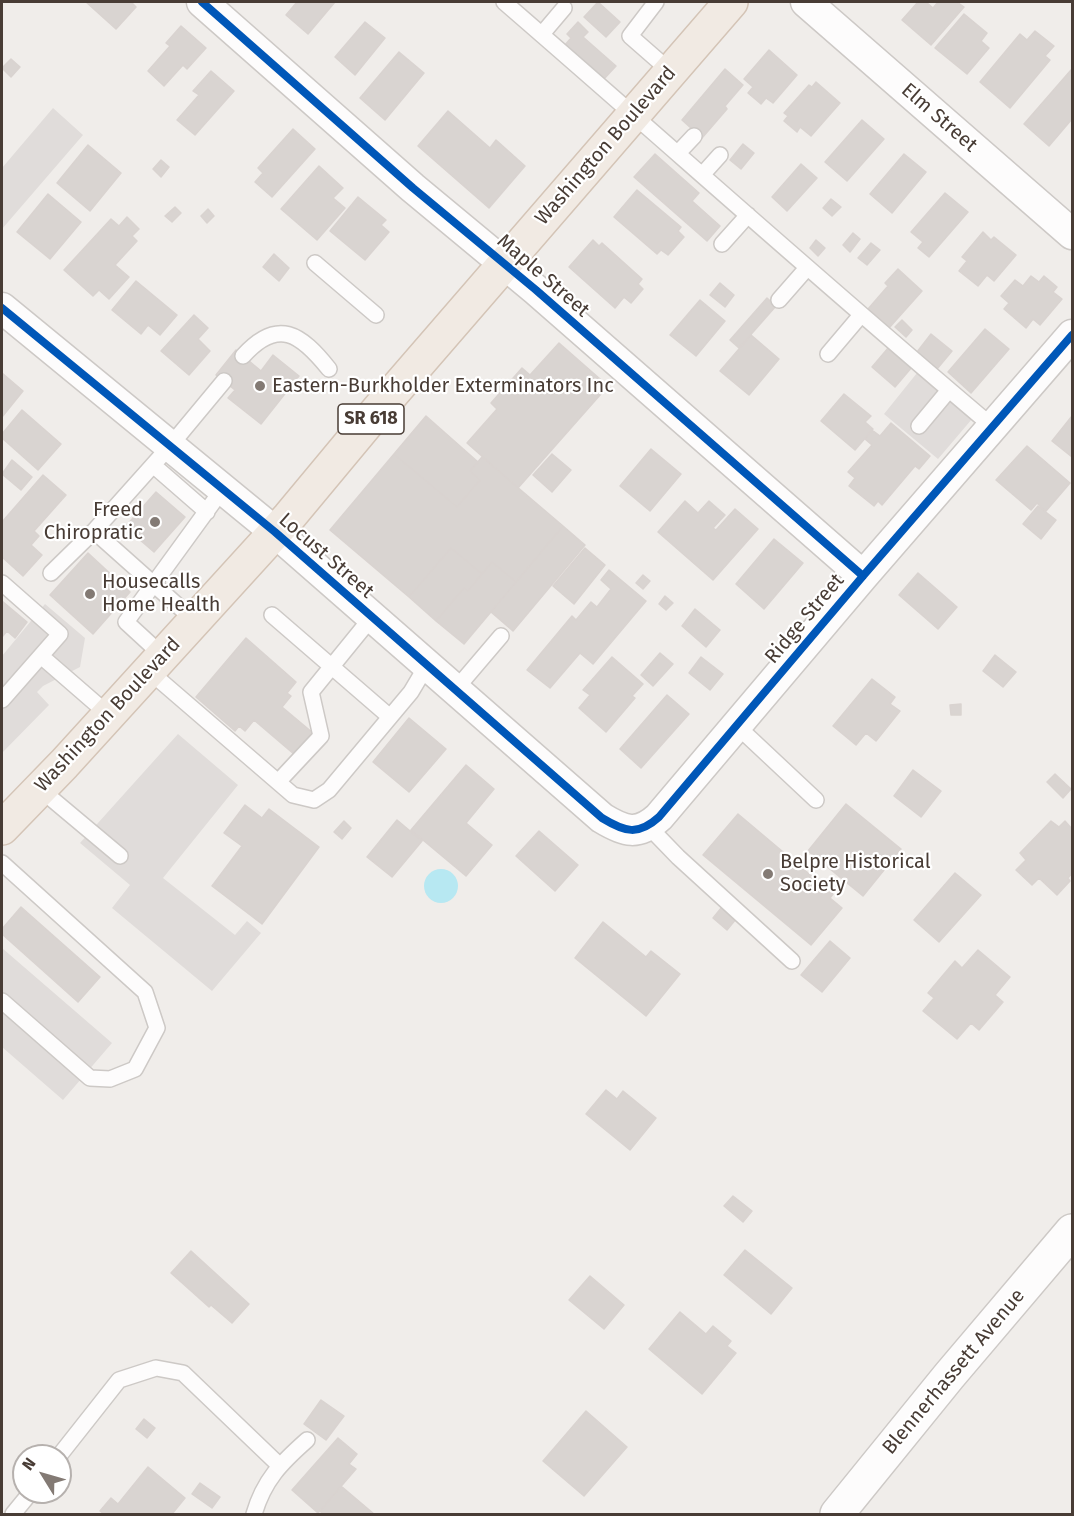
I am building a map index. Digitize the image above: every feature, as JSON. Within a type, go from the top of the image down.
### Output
[{"type":"main road","name":"Washington Boulevard","points":[[3,824],[40,789],[109,715],[275,532],[670,72],[720,5]]},
{"type":"street","name":"Maple Street","points":[[202,2],[413,188],[505,263],[863,576]]},
{"type":"street","name":"Elm Street","points":[[806,2],[1072,234]]},
{"type":"street","name":"Locust Street","points":[[2,308],[162,456],[215,501],[275,532],[602,818],[617,827],[637,828]]},
{"type":"street","name":"Ridge Street","points":[[637,828],[659,817],[863,576],[1072,335]]},
{"type":"street","name":"Blennerhassett Avenue","points":[[837,1515],[1072,1231]]},
{"type":"lane","points":[[504,2],[861,315],[993,427]]},
{"type":"lane","points":[[656,2],[630,36],[670,72]]},
{"type":"lane","points":[[542,34],[564,8]]},
{"type":"lane","points":[[678,153],[694,136]]},
{"type":"lane","points":[[702,175],[720,155]]},
{"type":"lane","points":[[722,244],[747,215]]},
{"type":"lane","points":[[315,263],[376,315]]},
{"type":"lane","points":[[779,300],[807,268]]},
{"type":"lane","points":[[828,354],[861,315]]},
{"type":"lane","points":[[243,356],[265,336],[280,334],[297,337],[313,350],[329,369]]},
{"type":"lane","points":[[51,573],[94,531],[162,456],[224,381]]},
{"type":"lane","points":[[920,426],[948,390]]},
{"type":"lane","points":[[215,501],[126,622],[156,663],[293,795],[314,800],[329,790],[411,692],[427,665]]},
{"type":"lane","points":[[94,531],[195,621]]},
{"type":"lane","points":[[2,583],[60,634],[2,700]]},
{"type":"lane","points":[[272,615],[390,717]]},
{"type":"lane","points":[[278,782],[321,736],[311,692],[372,617]]},
{"type":"lane","points":[[455,690],[501,636]]},
{"type":"lane","points":[[41,656],[109,715]]},
{"type":"lane","points":[[736,725],[816,800]]},
{"type":"lane","points":[[40,789],[120,856]]},
{"type":"lane","points":[[637,828],[678,857],[792,961]]},
{"type":"lane","points":[[2,864],[145,992],[157,1028],[135,1069],[110,1079],[90,1078],[2,1001]]},
{"type":"lane","points":[[68,1444],[118,1380],[156,1368],[183,1373],[279,1466]]},
{"type":"lane","points":[[254,1515],[258,1498],[279,1466],[307,1440]]},
{"type":"shaded area","points":[[53,108],[83,135],[2,229],[2,168]]},
{"type":"shaded area","points":[[917,373],[972,419],[938,459],[884,414]]},
{"type":"shaded area","points":[[45,604],[85,638],[80,667],[43,686],[37,692],[49,705],[2,753],[2,656]]},
{"type":"shaded area","points":[[178,734],[238,785],[163,878],[235,935],[247,921],[261,933],[212,991],[112,908],[130,885],[80,843]]},
{"type":"shaded area","points":[[2,948],[112,1043],[63,1100],[2,1047]]},
{"type":"water","points":[[441,869],[453,874],[458,886],[453,898],[441,903],[429,898],[424,886],[429,874]]},
{"type":"building","points":[[86,2],[131,2],[136,7],[116,29]]},
{"type":"building","points":[[297,2],[335,2],[308,34],[286,15]]},
{"type":"building","points":[[598,2],[620,22],[606,37],[584,17]]},
{"type":"building","points":[[918,2],[926,2],[933,8],[938,2],[957,2],[964,7],[931,45],[902,20]]},
{"type":"building","points":[[964,14],[987,33],[981,41],[989,48],[967,74],[935,48]]},
{"type":"building","points":[[365,22],[385,38],[355,75],[335,57]]},
{"type":"building","points":[[578,22],[588,32],[583,37],[616,66],[603,80],[564,46],[571,38],[567,34]]},
{"type":"building","points":[[181,26],[206,48],[187,69],[183,65],[164,86],[148,71],[170,46],[166,43]]},
{"type":"building","points":[[1035,31],[1054,46],[1045,56],[1050,60],[1010,108],[980,82],[1020,34],[1027,40]]},
{"type":"building","points":[[769,50],[797,75],[773,103],[766,98],[761,104],[748,93],[753,87],[744,79]]},
{"type":"building","points":[[399,52],[424,73],[385,120],[360,98]]},
{"type":"building","points":[[11,59],[20,67],[11,77],[2,68]]},
{"type":"building","points":[[725,69],[743,85],[725,106],[727,109],[702,138],[682,120]]},
{"type":"building","points":[[1071,70],[1072,119],[1049,146],[1024,124]]},
{"type":"building","points":[[211,71],[234,91],[195,135],[177,120],[199,95],[193,91]]},
{"type":"building","points":[[816,82],[840,103],[811,136],[800,127],[797,132],[784,121],[788,116],[784,113],[809,85],[812,87]]},
{"type":"building","points":[[448,111],[490,148],[496,140],[525,166],[489,208],[418,146]]},
{"type":"building","points":[[862,120],[884,139],[847,181],[825,162]]},
{"type":"building","points":[[293,129],[315,149],[272,197],[255,182],[263,173],[258,168]]},
{"type":"building","points":[[743,144],[754,153],[741,169],[730,160]]},
{"type":"building","points":[[88,145],[121,173],[90,211],[57,183]]},
{"type":"building","points":[[655,154],[699,193],[692,201],[720,226],[707,241],[634,177]]},
{"type":"building","points":[[904,154],[926,172],[892,213],[870,194]]},
{"type":"building","points":[[161,160],[169,167],[161,177],[153,169]]},
{"type":"building","points":[[801,164],[817,178],[787,211],[772,197]]},
{"type":"building","points":[[319,166],[343,188],[333,198],[345,208],[317,240],[281,209]]},
{"type":"building","points":[[637,190],[681,227],[678,231],[684,237],[668,255],[661,250],[657,254],[614,217]]},
{"type":"building","points":[[945,193],[968,212],[929,257],[918,248],[923,242],[911,232]]},
{"type":"building","points":[[48,194],[81,222],[50,259],[17,232]]},
{"type":"building","points":[[358,197],[386,220],[381,225],[389,232],[365,260],[330,231]]},
{"type":"building","points":[[831,199],[841,207],[832,216],[823,208]]},
{"type":"building","points":[[175,207],[181,213],[172,222],[165,216]]},
{"type":"building","points":[[208,209],[214,216],[207,223],[201,216]]},
{"type":"building","points":[[127,217],[139,229],[132,236],[137,241],[115,265],[129,277],[109,299],[99,290],[93,296],[64,270],[111,219],[119,226]]},
{"type":"building","points":[[983,232],[991,240],[994,237],[1016,255],[994,281],[987,275],[978,286],[959,271],[967,261],[962,257]]},
{"type":"building","points":[[853,233],[860,239],[850,252],[843,245]]},
{"type":"building","points":[[593,240],[599,246],[602,243],[642,279],[638,284],[643,289],[631,303],[624,297],[615,308],[569,267]]},
{"type":"building","points":[[816,240],[825,248],[818,256],[810,248]]},
{"type":"building","points":[[871,243],[880,250],[867,265],[858,258]]},
{"type":"building","points":[[274,254],[289,268],[279,281],[263,267]]},
{"type":"building","points":[[898,269],[922,291],[889,328],[868,309],[888,286],[885,283]]},
{"type":"building","points":[[1031,276],[1039,282],[1044,276],[1057,287],[1053,292],[1062,299],[1040,325],[1033,319],[1026,328],[1004,309],[1009,303],[1001,296],[1015,280],[1023,286]]},
{"type":"building","points":[[136,281],[177,315],[160,335],[148,325],[141,334],[112,310]]},
{"type":"building","points":[[720,283],[734,295],[725,307],[710,295]]},
{"type":"building","points":[[767,298],[776,306],[739,348],[730,340]]},
{"type":"building","points":[[700,300],[725,321],[696,356],[670,335]]},
{"type":"building","points":[[194,315],[208,328],[198,339],[210,351],[189,375],[161,351]]},
{"type":"building","points":[[902,320],[912,330],[906,337],[895,327]]},
{"type":"building","points":[[985,329],[1009,349],[971,393],[948,372]]},
{"type":"building","points":[[931,334],[952,351],[937,369],[917,352]]},
{"type":"building","points":[[751,335],[779,359],[749,395],[720,371]]},
{"type":"building","points":[[559,343],[608,386],[518,488],[467,443],[497,409],[491,403],[522,368],[530,375]]},
{"type":"building","points":[[889,347],[912,367],[895,387],[872,367]]},
{"type":"building","name":"Eastern-Burkholder Exterminators Inc","points":[[236,350],[261,371],[273,355],[299,376],[261,424],[228,398],[235,390],[216,375]]},
{"type":"building","points":[[2,373],[23,391],[2,417]]},
{"type":"building","points":[[844,394],[871,416],[865,422],[873,429],[855,450],[821,421]]},
{"type":"building","points":[[22,410],[61,444],[38,470],[2,438],[2,434]]},
{"type":"building","points":[[426,416],[478,462],[470,471],[480,480],[457,507],[394,454]]},
{"type":"building","points":[[1072,416],[1072,457],[1052,441]]},
{"type":"building","points":[[891,423],[930,456],[919,469],[915,466],[882,505],[878,501],[874,506],[849,486],[855,478],[848,472],[872,445],[865,439],[872,430],[880,436]]},
{"type":"building","points":[[1027,446],[1070,483],[1046,511],[1037,503],[1031,510],[996,480]]},
{"type":"building","points":[[651,449],[681,474],[650,511],[620,486]]},
{"type":"building","points":[[394,454],[457,507],[480,480],[470,471],[482,457],[563,526],[516,582],[492,562],[482,574],[451,548],[409,597],[330,530]]},
{"type":"building","points":[[552,454],[571,470],[552,492],[533,475]]},
{"type":"building","points":[[12,460],[32,477],[21,490],[2,474]]},
{"type":"building","points":[[43,475],[66,495],[34,531],[39,536],[31,545],[42,555],[23,576],[2,557],[2,522]]},
{"type":"building","name":"Freed Chiropratic","points":[[156,492],[185,517],[154,552],[125,527]]},
{"type":"building","points":[[685,501],[698,513],[709,501],[725,515],[713,528],[716,530],[735,509],[758,529],[713,580],[658,532]]},
{"type":"building","points":[[1038,506],[1056,520],[1041,539],[1023,524]]},
{"type":"building","points":[[563,526],[585,545],[513,631],[491,612]]},
{"type":"building","points":[[774,539],[803,563],[764,609],[736,584]]},
{"type":"building","points":[[451,548],[482,574],[468,591],[464,588],[436,621],[409,597]]},
{"type":"building","points":[[585,548],[605,565],[574,604],[553,586]]},
{"type":"building","name":"Housecalls Home Health","points":[[88,553],[130,592],[93,634],[50,595]]},
{"type":"building","points":[[492,562],[516,582],[464,644],[436,621],[464,588],[468,591]]},
{"type":"building","points":[[609,570],[646,601],[593,664],[580,653],[550,688],[527,670],[572,616],[576,620],[591,602],[597,607],[611,589],[601,580]]},
{"type":"building","points":[[918,573],[957,607],[938,629],[899,595]]},
{"type":"building","points":[[643,575],[650,581],[643,589],[636,583]]},
{"type":"building","points":[[665,596],[673,603],[666,610],[659,604]]},
{"type":"building","points":[[2,601],[27,622],[15,638],[7,631],[2,637]]},
{"type":"building","points":[[695,609],[720,630],[706,647],[682,626]]},
{"type":"building","points":[[246,638],[296,682],[287,693],[291,696],[282,707],[313,733],[295,755],[254,720],[245,731],[239,726],[235,731],[196,697]]},
{"type":"building","points":[[660,653],[673,664],[653,686],[641,675]]},
{"type":"building","points":[[995,655],[1016,672],[1003,687],[983,671]]},
{"type":"building","points":[[612,657],[643,684],[632,696],[635,698],[606,732],[579,708],[590,695],[583,690]]},
{"type":"building","points":[[701,657],[723,674],[710,690],[689,673]]},
{"type":"building","points":[[872,679],[895,697],[890,704],[900,711],[876,741],[866,733],[856,745],[833,726]]},
{"type":"building","points":[[667,695],[689,714],[641,768],[620,749]]},
{"type":"building","points":[[961,704],[961,715],[951,715],[950,705]]},
{"type":"building","points":[[409,718],[446,749],[409,792],[373,762]]},
{"type":"building","points":[[466,765],[494,789],[466,823],[492,845],[466,876],[411,830]]},
{"type":"building","points":[[913,770],[941,791],[921,817],[894,796]]},
{"type":"building","points":[[1055,774],[1071,789],[1063,798],[1047,782]]},
{"type":"building","points":[[846,804],[901,849],[863,896],[808,851]]},
{"type":"building","points":[[245,805],[262,818],[269,809],[319,847],[262,924],[212,886],[242,846],[224,833]]},
{"type":"building","name":"Belpre Historical Society","points":[[738,814],[833,894],[830,898],[842,908],[811,945],[703,855]]},
{"type":"building","points":[[397,820],[422,841],[392,877],[367,857]]},
{"type":"building","points":[[344,821],[351,828],[342,839],[334,832]]},
{"type":"building","points":[[1051,821],[1059,827],[1065,821],[1072,829],[1072,873],[1068,878],[1070,881],[1057,895],[1039,878],[1032,885],[1016,870],[1026,860],[1020,853]]},
{"type":"building","points":[[539,831],[578,865],[555,891],[516,856]]},
{"type":"building","points":[[955,873],[981,895],[939,942],[914,920]]},
{"type":"building","points":[[21,907],[100,977],[78,1002],[2,934],[2,929]]},
{"type":"building","points":[[722,907],[736,919],[727,930],[713,918]]},
{"type":"building","points":[[603,922],[646,957],[651,951],[680,974],[646,1016],[575,958]]},
{"type":"building","points":[[830,941],[850,958],[822,992],[801,975]]},
{"type":"building","points":[[978,950],[1010,977],[995,995],[1003,1002],[979,1030],[971,1023],[957,1039],[923,1011],[934,998],[928,993],[955,961],[962,968]]},
{"type":"building","points":[[606,1090],[617,1099],[623,1091],[656,1118],[630,1150],[586,1114]]},
{"type":"building","points":[[733,1196],[752,1211],[743,1222],[724,1206]]},
{"type":"building","points":[[745,1250],[792,1288],[771,1314],[724,1275]]},
{"type":"building","points":[[191,1251],[249,1304],[232,1323],[211,1305],[209,1307],[171,1273]]},
{"type":"building","points":[[590,1276],[624,1305],[604,1329],[569,1300]]},
{"type":"building","points":[[680,1312],[706,1334],[713,1326],[731,1341],[727,1346],[736,1353],[702,1394],[649,1349]]},
{"type":"building","points":[[321,1400],[344,1416],[326,1440],[304,1424]]},
{"type":"building","points":[[586,1411],[627,1447],[584,1496],[543,1461]]},
{"type":"building","points":[[144,1419],[155,1428],[147,1438],[136,1429]]},
{"type":"building","points":[[338,1438],[357,1454],[349,1464],[356,1469],[318,1513],[292,1490]]},
{"type":"building","points":[[148,1467],[185,1498],[172,1514],[104,1514],[100,1511],[111,1498],[118,1504]]},
{"type":"building","points":[[200,1483],[220,1497],[212,1508],[192,1494]]},
{"type":"building","points":[[341,1486],[374,1514],[323,1514],[320,1511]]},
{"type":"cycle path","points":[[202,2],[413,188],[536,290],[863,576]]},
{"type":"cycle path","points":[[2,308],[275,532],[602,818],[631,830],[644,827],[659,817],[863,576],[1072,335]]},
{"type":"place","name":"Eastern-Burkholder Exterminators Inc","points":[[260,386]]},
{"type":"place","name":"Freed Chiropratic","points":[[155,522]]},
{"type":"place","name":"Housecalls Home Health","points":[[90,594]]},
{"type":"place","name":"Belpre Historical Society","points":[[768,874]]}]
